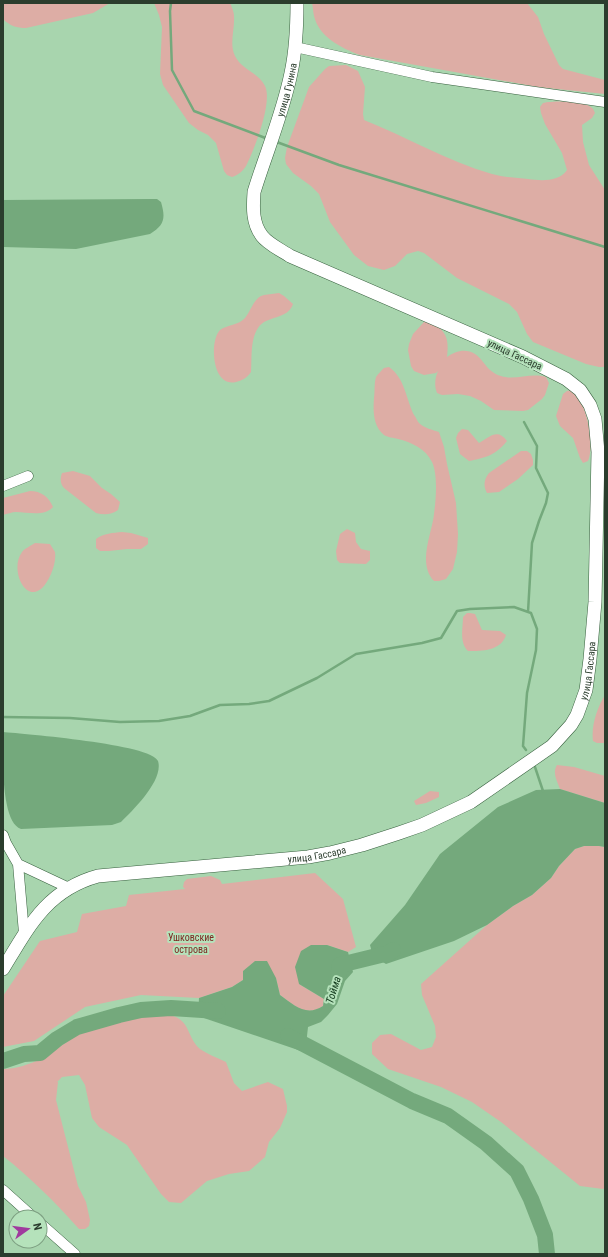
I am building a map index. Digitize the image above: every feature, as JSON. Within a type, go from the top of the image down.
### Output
[{"type":"main road","name":"улица Гунина","points":[[260,173],[286,94],[291,72],[295,47],[297,3]]},
{"type":"main road","name":"улица Гассара","points":[[3,968],[35,918],[46,906],[70,888],[84,880],[98,876],[308,857],[362,845],[422,825],[470,802],[552,746],[571,725],[577,715],[586,690],[595,602],[598,452],[595,419],[585,396],[566,379],[523,357],[290,256],[272,244],[262,236],[255,222],[253,208],[254,192],[260,173]]},
{"type":"street","points":[[295,47],[432,76],[605,102]]},
{"type":"street","points":[[3,486],[28,476]]},
{"type":"street","points":[[3,834],[6,843],[18,864],[24,934]]},
{"type":"street","points":[[18,864],[70,888]]},
{"type":"street","points":[[3,1190],[24,1209]]},
{"type":"street","points":[[48,1230],[75,1254]]},
{"type":"green space","points":[[3,3],[110,3],[93,13],[26,28],[20,28],[3,19]]},
{"type":"green space","points":[[154,3],[230,3],[231,5],[234,15],[232,47],[235,56],[242,65],[259,78],[265,86],[267,93],[267,103],[262,126],[249,159],[245,168],[240,173],[232,177],[227,175],[224,171],[216,143],[208,135],[189,123],[163,85],[160,74],[162,27]]},
{"type":"green space","points":[[312,3],[527,3],[538,17],[544,34],[559,65],[563,69],[605,80],[605,94],[538,87],[360,55],[338,45],[326,36],[321,30],[314,16]]},
{"type":"green space","points":[[346,65],[358,71],[365,87],[364,120],[443,156],[475,169],[501,176],[533,180],[549,180],[555,179],[564,174],[567,170],[562,153],[545,124],[540,107],[543,103],[576,102],[588,105],[592,108],[595,113],[592,118],[582,125],[583,142],[589,165],[605,190],[605,367],[586,364],[533,342],[527,334],[517,312],[509,304],[457,278],[424,253],[418,251],[407,254],[395,266],[384,270],[368,266],[354,255],[330,222],[319,194],[293,173],[286,164],[285,158],[287,147],[309,87],[329,66]]},
{"type":"green space","points":[[279,293],[293,304],[287,313],[266,321],[258,328],[255,333],[253,344],[251,372],[241,380],[236,382],[228,382],[222,378],[217,371],[215,362],[214,344],[220,330],[236,324],[245,318],[255,301],[261,296]]},
{"type":"green space","points":[[430,321],[446,336],[448,345],[447,357],[453,353],[468,351],[475,354],[492,372],[501,376],[512,378],[534,375],[546,377],[549,383],[545,395],[528,410],[523,411],[494,410],[481,401],[470,396],[458,394],[442,395],[437,393],[435,382],[438,371],[436,373],[424,375],[414,371],[411,366],[408,350],[413,334],[424,322]]},
{"type":"green space","points":[[389,367],[399,377],[411,409],[418,422],[426,428],[439,432],[444,447],[456,503],[458,534],[457,552],[453,569],[446,579],[439,581],[434,581],[429,574],[426,557],[433,522],[436,494],[434,467],[426,453],[418,447],[403,440],[384,435],[380,431],[374,418],[376,377],[384,368]]},
{"type":"green space","points":[[572,390],[582,403],[586,413],[590,434],[590,454],[588,461],[583,463],[573,438],[560,426],[556,416],[563,394]]},
{"type":"green space","points":[[462,429],[468,430],[479,443],[490,436],[497,434],[507,441],[494,453],[480,459],[469,461],[460,454],[456,438]]},
{"type":"green space","points":[[521,451],[527,451],[531,454],[533,465],[518,479],[499,492],[487,493],[485,483],[489,473]]},
{"type":"green space","points":[[73,471],[90,476],[102,488],[111,494],[120,502],[118,510],[107,514],[96,513],[64,488],[61,481],[62,473]]},
{"type":"green space","points":[[30,491],[38,492],[44,495],[53,507],[41,513],[16,512],[3,515],[3,498]]},
{"type":"green space","points":[[347,529],[355,533],[356,542],[361,549],[370,551],[370,560],[366,564],[340,563],[337,560],[336,551],[340,534]]},
{"type":"green space","points":[[122,532],[148,538],[148,544],[141,549],[100,551],[96,548],[96,539],[99,537]]},
{"type":"green space","points":[[35,543],[50,544],[55,552],[51,574],[44,586],[36,592],[30,591],[24,587],[18,570],[18,560],[22,552]]},
{"type":"green space","points":[[467,613],[475,614],[482,630],[500,631],[506,635],[504,640],[500,644],[490,649],[468,651],[462,639],[463,617]]},
{"type":"green space","points":[[605,695],[605,743],[597,743],[593,741],[594,723],[597,711]]},
{"type":"green space","points":[[557,765],[574,767],[605,776],[605,803],[560,789],[555,774]]},
{"type":"green space","points":[[430,791],[439,792],[439,797],[426,803],[416,805],[414,801]]},
{"type":"green space","points":[[584,846],[605,847],[605,1188],[603,1189],[580,1186],[501,1122],[472,1102],[441,1087],[388,1069],[372,1054],[372,1043],[380,1035],[391,1034],[421,1050],[432,1047],[436,1037],[435,1026],[422,995],[421,984],[487,925],[513,906],[532,895],[551,878],[559,866],[575,849]]},
{"type":"green space","name":"Ушковские острова","points":[[315,873],[343,899],[356,947],[348,952],[327,945],[299,984],[324,999],[323,1006],[311,1011],[300,1009],[280,995],[276,978],[243,980],[232,987],[199,998],[141,995],[85,1007],[34,1041],[3,1047],[3,996],[40,941],[77,932],[82,914],[126,906],[129,895],[185,889],[183,887],[184,882],[187,879],[211,876],[220,880],[222,884]]},
{"type":"green space","points":[[145,1013],[169,1014],[184,1023],[194,1042],[200,1049],[226,1062],[234,1083],[242,1091],[268,1082],[283,1089],[287,1112],[280,1128],[269,1142],[265,1157],[249,1171],[229,1174],[207,1181],[181,1203],[169,1202],[161,1194],[127,1145],[99,1127],[92,1118],[85,1085],[79,1075],[62,1077],[57,1082],[56,1100],[78,1186],[86,1202],[90,1220],[89,1226],[85,1229],[79,1229],[61,1209],[3,1156],[3,1069],[23,1066],[41,1059],[82,1032]]},
{"type":"water","points":[[157,199],[161,202],[163,221],[158,228],[150,234],[76,249],[3,247],[3,200]]},
{"type":"water","points":[[3,732],[86,741],[134,750],[150,755],[158,761],[159,769],[146,794],[121,822],[112,825],[21,829],[14,824],[9,814],[6,801],[3,770]]},
{"type":"water","points":[[560,789],[605,803],[605,847],[584,846],[575,849],[559,866],[551,878],[532,895],[513,906],[487,925],[454,941],[386,964],[373,956],[370,945],[405,905],[440,854],[498,807],[536,790]]},
{"type":"water","points":[[311,945],[327,945],[348,952],[353,972],[345,981],[337,1004],[328,1015],[321,1022],[308,1027],[306,1045],[301,1051],[198,1016],[199,998],[232,987],[243,980],[243,971],[255,961],[267,961],[276,978],[280,995],[295,1006],[306,1010],[311,1010],[323,1006],[324,999],[299,984],[295,967],[301,951]]},
{"type":"waterway","points":[[171,3],[172,70],[194,111],[268,139]]},
{"type":"waterway","points":[[274,141],[339,165],[605,247]]},
{"type":"waterway","points":[[524,422],[537,446],[536,468],[548,493],[532,543],[528,612]]},
{"type":"waterway","points":[[3,717],[70,718],[120,722],[159,721],[190,716],[220,705],[249,704],[269,701],[317,678],[356,654],[422,643],[441,638],[457,611],[514,607],[531,613],[537,629],[536,650],[527,693],[523,746],[526,750]]},
{"type":"waterway","points":[[535,767],[543,791]]},
{"type":"waterway","name":"Тойма","points":[[338,976],[340,965],[389,953],[393,950]]},
{"type":"waterway","name":"Тойма","points":[[3,1061],[24,1054],[40,1053],[57,1039],[77,1027],[119,1015],[141,1010],[171,1008],[218,1011]]},
{"type":"waterway","points":[[288,1036],[412,1101],[448,1116],[486,1143],[517,1171],[531,1199],[545,1235],[547,1254]]}]
